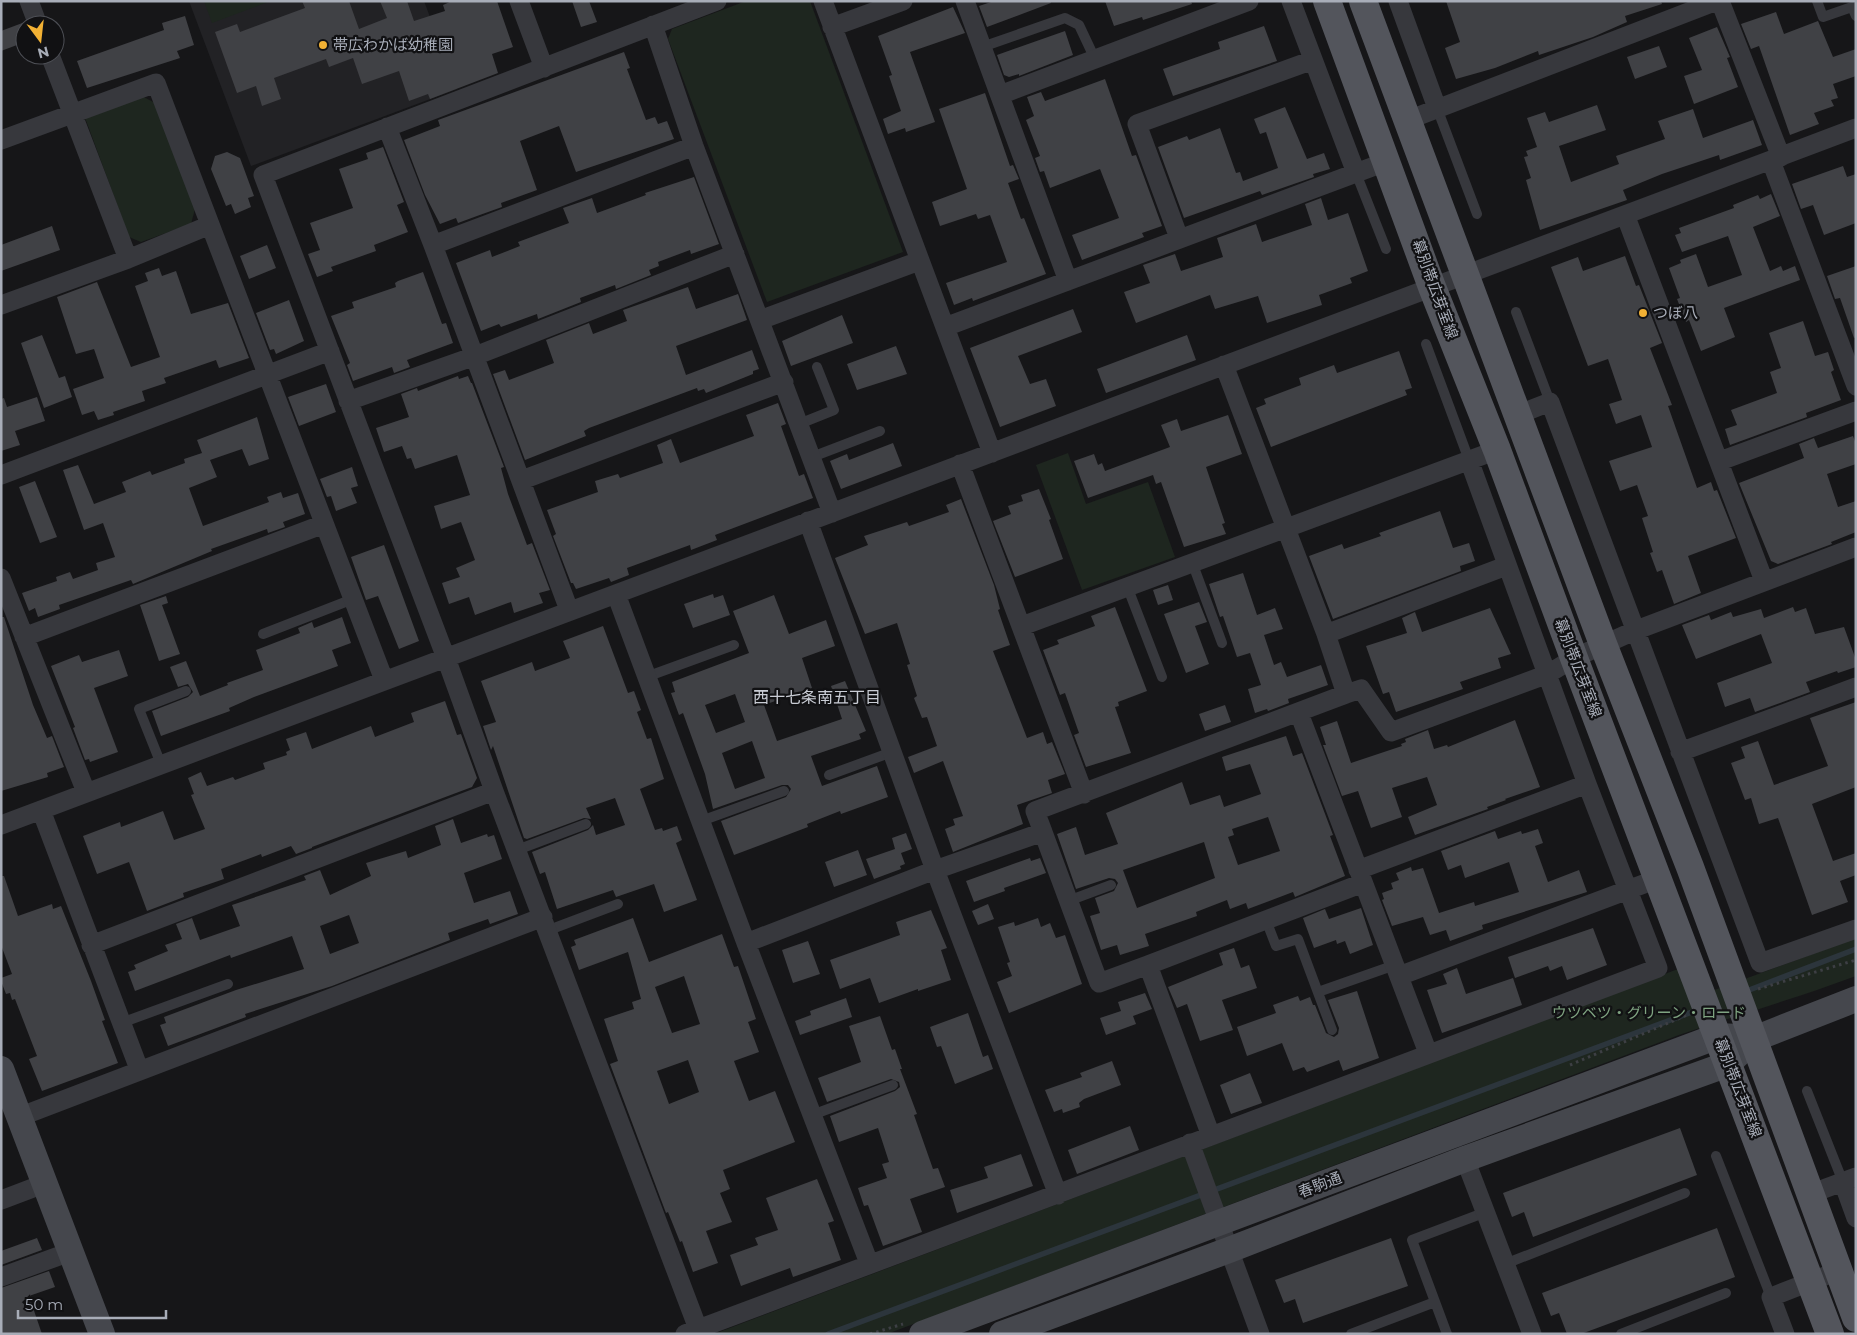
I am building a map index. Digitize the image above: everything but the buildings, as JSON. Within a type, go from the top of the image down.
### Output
[{"type":"main road","name":"幕別帯広芽室線","points":[[1327,1],[1388,161],[1432,287],[1498,450],[1574,658],[1830,1334]]},
{"type":"main road","name":"幕別帯広芽室線","points":[[1362,1],[1466,274],[1603,644],[1690,867],[1856,1318]]},
{"type":"street","points":[[29,1],[34,15]]},
{"type":"street","points":[[519,1],[544,68]]},
{"type":"street","points":[[717,1],[263,174],[446,658],[494,791],[546,924],[694,1332],[869,1263],[1058,1195],[1428,1053],[1658,968],[1506,566],[1470,460]]},
{"type":"street","points":[[823,1],[992,454]]},
{"type":"street","points":[[832,27],[903,1]]},
{"type":"street","points":[[965,1],[1068,281]]},
{"type":"street","points":[[1000,96],[1249,1]]},
{"type":"street","points":[[1291,1],[1356,173]]},
{"type":"street","points":[[1398,1],[1437,108]]},
{"type":"street","points":[[1408,120],[1719,1],[1856,386]]},
{"type":"street","points":[[653,25],[694,146],[832,512]]},
{"type":"street","points":[[1179,238],[1137,124],[1314,60]]},
{"type":"street","points":[[54,65],[128,259]]},
{"type":"street","points":[[1,140],[156,83],[384,680]]},
{"type":"street","points":[[387,128],[434,245],[569,610]]},
{"type":"street","points":[[1,825],[569,610],[960,464],[992,454],[1466,274],[1626,217],[1856,128]]},
{"type":"street","points":[[434,245],[694,146]]},
{"type":"street","points":[[945,327],[1388,161]]},
{"type":"street","points":[[1626,217],[1764,581]]},
{"type":"street","points":[[1,305],[128,259],[210,225]]},
{"type":"street","points":[[348,402],[475,356],[735,254]]},
{"type":"street","points":[[760,320],[919,261]]},
{"type":"street","points":[[1,475],[266,374],[330,352]]},
{"type":"street","points":[[1224,365],[1326,634],[1346,694]]},
{"type":"street","points":[[522,480],[784,382]]},
{"type":"street","points":[[1518,415],[1550,402],[1634,631],[1760,963],[1856,929]]},
{"type":"street","points":[[1720,461],[1856,410]]},
{"type":"street","points":[[1022,626],[1284,527],[1498,450]]},
{"type":"street","points":[[960,464],[1084,794]]},
{"type":"street","points":[[808,521],[935,870],[1058,1195]]},
{"type":"street","points":[[24,637],[324,524]]},
{"type":"street","points":[[1587,784],[1360,877],[1266,920],[1099,983],[1035,811],[1361,689],[1391,732],[1548,674],[1574,658],[1634,631],[1856,547]]},
{"type":"street","points":[[1326,634],[1506,566]]},
{"type":"street","points":[[1,578],[86,792]]},
{"type":"street","points":[[616,594],[700,821],[869,1263]]},
{"type":"street","points":[[1680,752],[1856,687]]},
{"type":"street","points":[[1299,713],[1428,1053]]},
{"type":"street","points":[[91,945],[494,791]]},
{"type":"street","points":[[41,810],[140,1070]]},
{"type":"street","points":[[746,942],[935,870],[1043,832]]},
{"type":"street","points":[[1690,867],[1718,855]]},
{"type":"street","points":[[1397,970],[1657,879]]},
{"type":"street","points":[[19,1117],[140,1070],[546,924]]},
{"type":"street","points":[[1148,965],[1211,1136]]},
{"type":"street","points":[[1728,1064],[1754,1039],[1856,999]]},
{"type":"street","points":[[1718,1036],[1754,1039]]},
{"type":"street","name":"春駒通","points":[[922,1334],[1718,1036]]},
{"type":"street","name":"春駒通","points":[[1017,1331],[1465,1159],[1728,1064]]},
{"type":"street","points":[[1,1069],[102,1334]]},
{"type":"street","points":[[1190,1144],[1260,1334]]},
{"type":"street","points":[[1465,1159],[1532,1334]]},
{"type":"street","points":[[1810,1194],[1849,1180],[1856,1218]]},
{"type":"street","points":[[1,1200],[46,1183]]},
{"type":"street","points":[[1,1277],[70,1252]]},
{"type":"street","points":[[1785,1334],[1771,1297],[1838,1271]]},
{"type":"street","points":[[1014,1299],[1017,1331]]},
{"type":"lane","points":[[1817,1],[1823,17],[1852,6],[1856,16]]},
{"type":"lane","points":[[982,47],[1065,18],[1079,25],[1095,60]]},
{"type":"lane","points":[[1437,108],[1477,214]]},
{"type":"lane","points":[[1356,173],[1386,250]]},
{"type":"lane","points":[[1516,312],[1550,402]]},
{"type":"lane","points":[[1426,344],[1470,460]]},
{"type":"lane","points":[[800,424],[834,410],[817,367]]},
{"type":"lane","points":[[812,457],[880,431]]},
{"type":"lane","points":[[1192,562],[1222,643]]},
{"type":"lane","points":[[1127,586],[1162,677]]},
{"type":"lane","points":[[263,634],[353,599]]},
{"type":"lane","points":[[646,677],[734,645]]},
{"type":"lane","points":[[161,764],[139,709],[186,691]]},
{"type":"lane","points":[[829,775],[892,752]]},
{"type":"lane","points":[[700,821],[784,791]]},
{"type":"lane","points":[[517,850],[586,824]]},
{"type":"lane","points":[[1068,901],[1112,885]]},
{"type":"lane","points":[[546,924],[618,904]]},
{"type":"lane","points":[[1266,920],[1276,946],[1298,938],[1332,1030]]},
{"type":"lane","points":[[1318,992],[1397,970]]},
{"type":"lane","points":[[121,1023],[228,984]]},
{"type":"lane","points":[[812,1115],[893,1085]]},
{"type":"lane","points":[[1807,1091],[1849,1180]]},
{"type":"lane","points":[[1716,1156],[1771,1297]]},
{"type":"lane","points":[[1505,1264],[1685,1194]]},
{"type":"lane","points":[[1448,1334],[1412,1240],[1486,1212]]},
{"type":"lane","points":[[1621,1334],[1726,1293]]},
{"type":"lane","points":[[1351,1334],[1436,1302]]},
{"type":"path","points":[[1737,996],[1856,960]]},
{"type":"shaded area","name":"帯広わかば幼稚園","points":[[189,1],[424,1],[457,89],[251,166]]},
{"type":"green space","points":[[204,1],[271,1],[212,23]]},
{"type":"green space","points":[[746,1],[810,1],[903,252],[767,302],[668,39],[672,29]]},
{"type":"green space","points":[[140,95],[155,103],[195,209],[191,224],[141,242],[129,237],[84,115]]},
{"type":"green space","points":[[1068,453],[1086,504],[1148,482],[1175,557],[1082,590],[1036,465]]},
{"type":"green space","name":"ウツベツ・グリーン・ロード","points":[[1856,938],[1856,976],[1679,1035],[887,1334],[714,1334],[1678,969],[1690,999]]},
{"type":"waterway","points":[[1744,992],[1856,949]]},
{"type":"waterway","points":[[828,1334],[1700,1009]]},
{"type":"place","name":"帯広わかば幼稚園","points":[[323,45]]},
{"type":"place","name":"つぼ八","points":[[1643,313]]},
{"type":"district","name":"西十七条南五丁目","points":[[817,697]]}]
